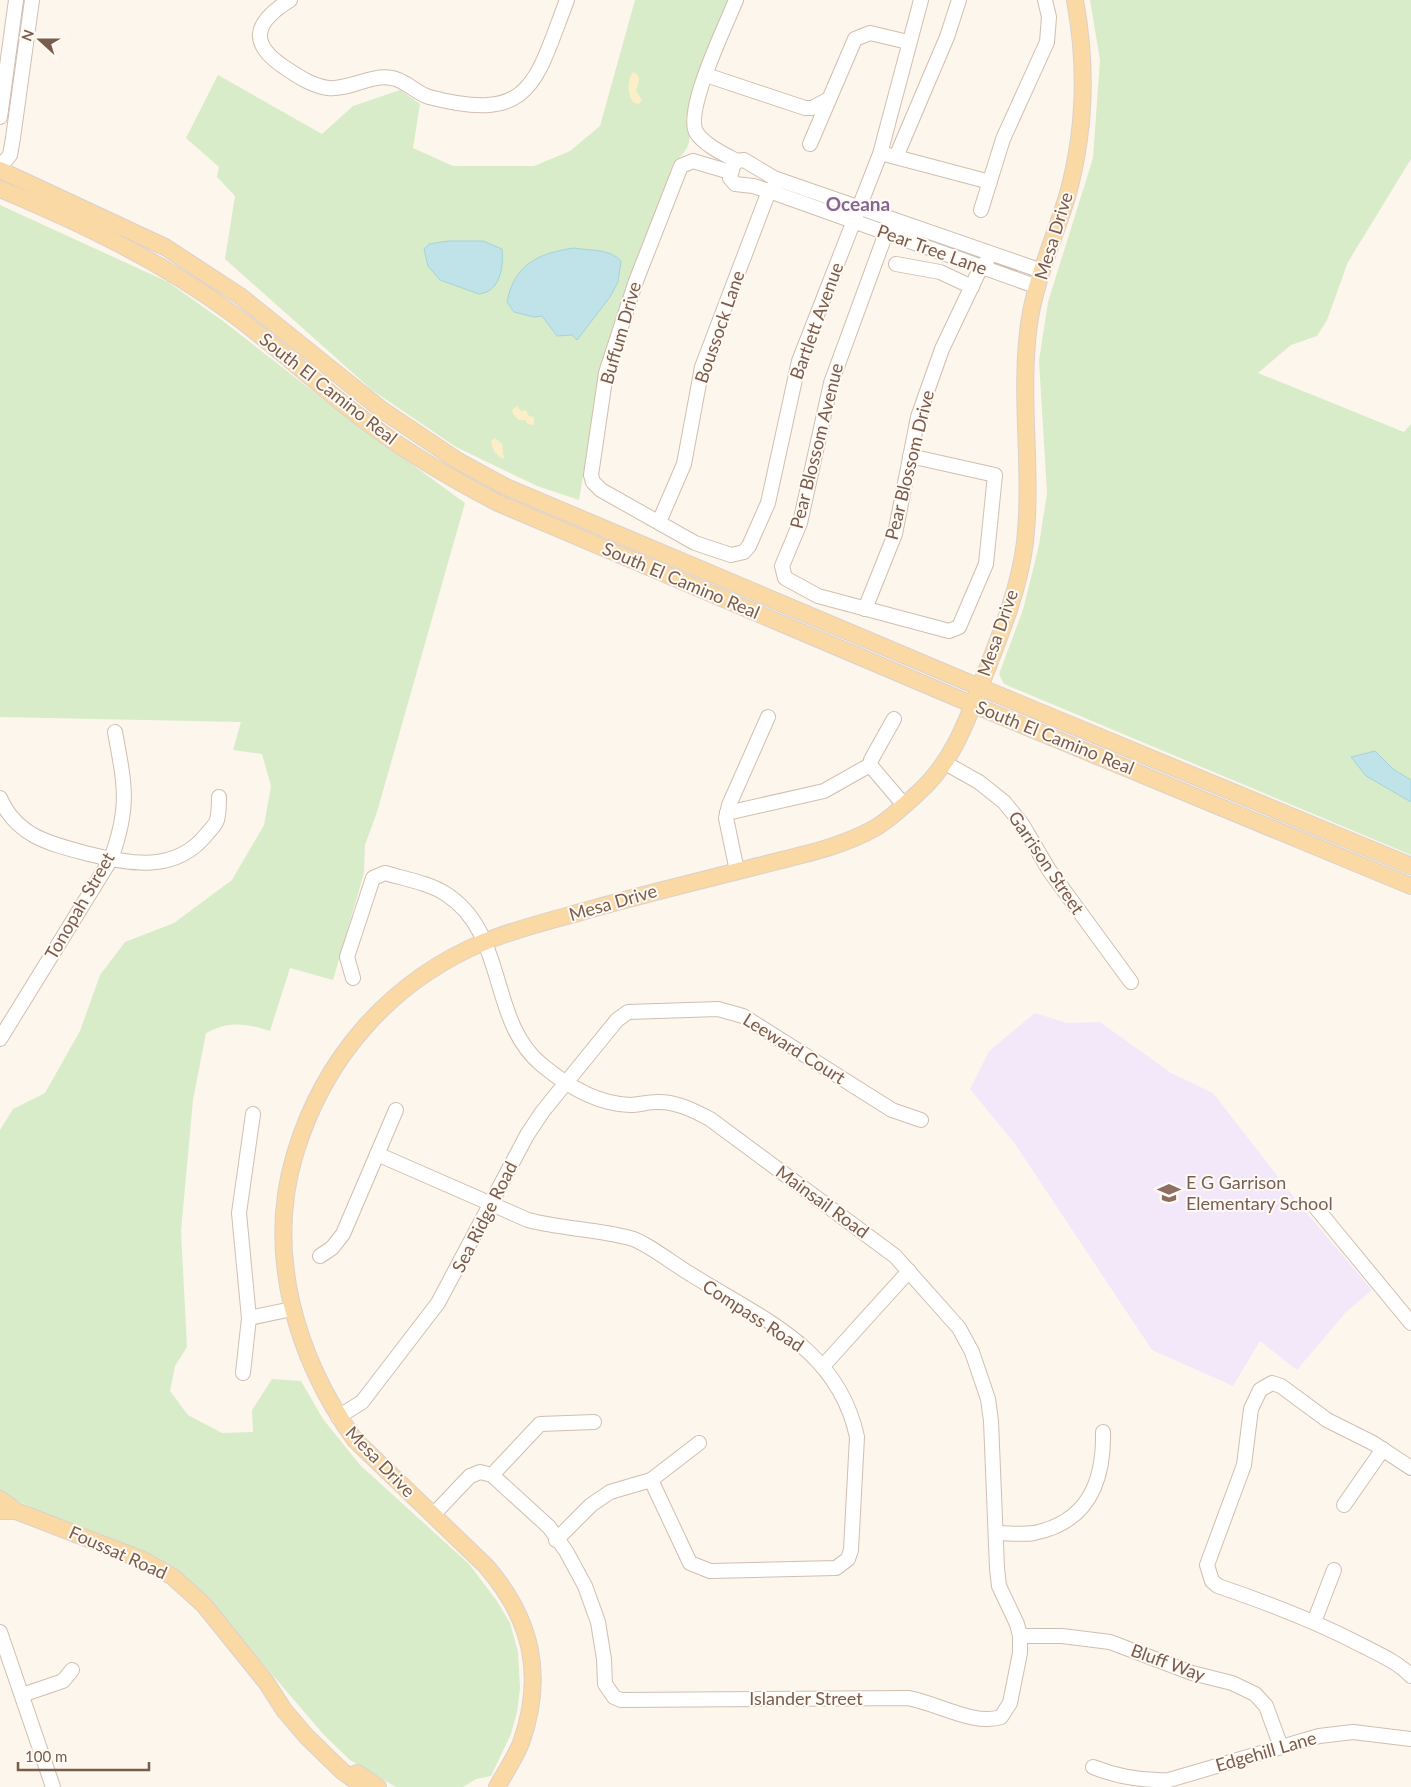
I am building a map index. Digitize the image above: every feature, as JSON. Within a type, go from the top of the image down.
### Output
[{"type":"main road","name":"Mesa Drive","points":[[498,1786],[520,1745],[530,1715],[532,1662],[517,1607],[505,1588],[486,1566],[370,1457],[338,1417],[312,1370],[292,1309],[286,1277],[284,1219],[290,1168],[311,1107],[341,1055],[382,1007],[414,980],[452,957],[486,941],[524,927],[655,890],[737,871],[854,838],[876,827],[904,805],[920,791],[945,763],[960,738],[1012,601],[1024,545],[1028,500],[1024,367],[1030,318],[1040,279],[1067,195],[1081,120],[1084,77],[1080,30],[1074,0]]},
{"type":"main road","name":"South El Camino Real","points":[[0,168],[165,247],[240,296],[382,410],[466,465],[544,504],[1411,866]]},
{"type":"main road","name":"South El Camino Real","points":[[0,189],[157,264],[191,285],[231,312],[372,425],[448,476],[473,490],[529,517],[1411,886]]},
{"type":"main road","name":"Foussat Road","points":[[0,1499],[8,1511],[143,1560],[173,1577],[204,1605],[266,1682],[284,1710],[306,1736],[342,1772],[364,1787]]},
{"type":"main road","name":"Foussat Road","points":[[266,1682],[286,1698],[295,1714],[336,1756],[378,1787]]},
{"type":"street","points":[[0,117],[16,0]]},
{"type":"street","points":[[0,168],[10,155],[32,0]]},
{"type":"street","points":[[290,0],[273,10],[261,27],[260,37],[262,48],[269,58],[304,80],[329,88],[380,76],[394,78],[427,96],[485,107],[499,105],[516,98],[540,72],[567,0]]},
{"type":"street","points":[[734,167],[700,136],[693,124],[694,110],[706,75],[736,0]]},
{"type":"street","name":"Bartlett Avenue","points":[[658,522],[695,543],[730,555],[744,552],[749,546],[768,503],[799,361],[880,154],[908,42],[921,0]]},
{"type":"street","points":[[896,156],[947,38],[959,0]]},
{"type":"street","points":[[981,210],[1003,139],[1046,42],[1050,17],[1045,0]]},
{"type":"street","points":[[810,144],[855,39],[870,33],[908,42]]},
{"type":"street","points":[[706,75],[804,108],[812,108],[829,99]]},
{"type":"street","points":[[880,154],[896,156],[990,182]]},
{"type":"street","name":"Pear Tree Lane","points":[[744,160],[774,178],[1014,262],[1040,279],[982,267],[769,191],[735,184],[730,178],[734,167],[744,160]]},
{"type":"street","name":"Buffum Drive","points":[[658,522],[601,490],[593,482],[592,475],[606,373],[636,281],[681,166],[693,161],[734,167]]},
{"type":"street","points":[[769,191],[774,186],[779,185],[790,189],[805,188]]},
{"type":"street","name":"Boussock Lane","points":[[658,522],[684,464],[702,367],[769,191]]},
{"type":"street","points":[[886,233],[892,227],[907,232],[922,230]]},
{"type":"street","name":"Pear Blossom Avenue","points":[[886,233],[831,383],[800,523],[782,566],[785,578],[818,596],[948,631],[959,627],[986,564],[995,475],[910,456]]},
{"type":"street","points":[[982,267],[986,261],[1003,264],[1014,262]]},
{"type":"street","points":[[896,264],[940,272],[972,287]]},
{"type":"street","name":"Pear Blossom Drive","points":[[865,609],[895,534],[918,417],[942,349],[982,267]]},
{"type":"street","points":[[737,871],[727,813],[768,717]]},
{"type":"street","points":[[727,813],[824,791],[870,765],[894,719]]},
{"type":"street","name":"Tonopah Street","points":[[0,1038],[111,859],[122,828],[125,783],[115,732]]},
{"type":"street","name":"Garrison Street","points":[[945,763],[979,782],[1004,802],[1022,824],[1049,870],[1131,982]]},
{"type":"street","points":[[870,765],[904,805]]},
{"type":"street","points":[[0,798],[14,822],[40,840],[128,863],[156,863],[184,854],[199,844],[217,822],[219,797]]},
{"type":"street","name":"Mainsail Road","points":[[354,978],[347,957],[369,885],[376,877],[385,873],[445,893],[478,925],[486,941],[512,1026],[527,1051],[567,1082],[597,1099],[630,1105],[658,1102],[688,1108],[710,1119],[895,1256],[958,1328],[972,1352],[988,1399],[991,1422],[1000,1586],[1020,1636],[1020,1653],[1010,1703],[1000,1717],[995,1718]]},
{"type":"street","name":"Leeward Court","points":[[628,1012],[718,1009],[732,1011],[743,1016],[892,1110],[921,1120]]},
{"type":"street","name":"Sea Ridge Road","points":[[338,1417],[362,1402],[438,1303],[527,1135],[617,1020],[628,1012]]},
{"type":"street","points":[[320,1256],[332,1248],[343,1234],[396,1110]]},
{"type":"street","points":[[243,1373],[249,1318],[239,1213],[253,1114]]},
{"type":"street","name":"Compass Road","points":[[377,1154],[491,1204],[548,1225],[631,1238],[793,1337],[823,1366],[841,1390],[853,1419],[857,1437],[852,1550],[848,1559],[836,1568],[710,1571],[697,1567],[690,1562],[651,1480]]},
{"type":"street","points":[[1317,1209],[1411,1323]]},
{"type":"street","points":[[823,1366],[908,1271]]},
{"type":"street","points":[[249,1318],[292,1309]]},
{"type":"street","points":[[1411,1468],[1383,1449],[1327,1420],[1281,1386],[1272,1383],[1260,1390],[1251,1409],[1244,1465],[1207,1565],[1212,1581],[1218,1586],[1279,1607],[1314,1622],[1386,1658],[1411,1676]]},
{"type":"street","points":[[492,1475],[540,1424],[594,1422]]},
{"type":"street","points":[[996,1533],[1032,1533],[1054,1528],[1078,1512],[1096,1488],[1099,1479],[1104,1456],[1103,1432]]},
{"type":"street","points":[[433,1515],[470,1476],[480,1472],[492,1475],[549,1527],[556,1540],[591,1506],[610,1492],[651,1480],[699,1443]]},
{"type":"street","points":[[1344,1505],[1383,1449]]},
{"type":"street","name":"Islander Street","points":[[556,1540],[566,1551],[585,1586],[598,1622],[604,1659],[605,1684],[614,1697],[622,1700],[908,1698],[926,1701],[982,1721],[995,1718]]},
{"type":"street","points":[[1314,1622],[1334,1570]]},
{"type":"street","points":[[0,1632],[53,1787]]},
{"type":"street","name":"Bluff Way","points":[[1020,1636],[1062,1636],[1110,1642],[1192,1673],[1232,1683],[1255,1694],[1266,1706],[1281,1747]]},
{"type":"street","points":[[22,1696],[63,1680],[72,1670]]},
{"type":"street","name":"Edgehill Lane","points":[[1093,1767],[1112,1774],[1140,1779],[1169,1780],[1319,1736],[1353,1732],[1411,1740]]},
{"type":"shaded area","name":"E G Garrison Elementary School","points":[[1035,1013],[1067,1023],[1100,1022],[1171,1073],[1213,1093],[1300,1205],[1372,1290],[1347,1311],[1297,1370],[1260,1341],[1233,1386],[1152,1350],[1015,1144],[970,1089],[989,1051]]},
{"type":"green space","points":[[635,0],[729,0],[686,119],[689,133],[688,144],[673,164],[603,359],[579,500],[537,486],[456,447],[372,390],[225,259],[235,196],[217,177],[219,167],[186,138],[218,75],[322,134],[353,106],[400,90],[420,104],[413,148],[453,166],[534,166],[570,151],[600,126]]},
{"type":"green space","points":[[1090,0],[1411,0],[1411,159],[1348,262],[1327,320],[1317,336],[1291,345],[1258,373],[1404,432],[1411,424],[1411,855],[1004,684],[999,674],[1023,610],[1039,545],[1047,493],[1039,361],[1048,302],[1093,158],[1100,60]]},
{"type":"green space","points":[[0,205],[168,282],[223,321],[328,403],[465,503],[377,812],[365,845],[364,873],[333,980],[290,968],[270,1031],[237,1024],[222,1026],[206,1033],[193,1100],[181,1231],[187,1347],[175,1366],[170,1391],[188,1415],[222,1433],[253,1432],[252,1410],[272,1379],[301,1381],[323,1419],[360,1465],[469,1564],[497,1601],[510,1623],[518,1652],[520,1688],[517,1712],[511,1734],[491,1776],[476,1779],[463,1787],[396,1787],[350,1760],[324,1735],[240,1637],[184,1577],[0,1493],[0,1130],[13,1109],[45,1093],[80,1031],[100,975],[125,942],[174,923],[232,880],[264,825],[271,786],[262,754],[233,750],[241,722],[0,717]]},
{"type":"sand","points":[[633,72],[639,77],[636,90],[642,101],[639,104],[634,103],[629,92],[630,79]]},
{"type":"sand","points":[[517,406],[521,411],[526,410],[529,416],[534,417],[534,425],[528,424],[525,420],[519,420],[513,414],[512,410]]},
{"type":"sand","points":[[495,438],[502,444],[504,459],[493,449],[491,441]]},
{"type":"water","points":[[448,241],[483,241],[502,249],[501,271],[492,289],[479,294],[440,280],[428,266],[424,249],[429,244]]},
{"type":"water","points":[[574,248],[605,252],[621,261],[618,282],[610,297],[577,340],[572,335],[557,336],[542,316],[534,317],[514,312],[507,302],[510,289],[516,278],[530,263],[550,253]]},
{"type":"water","points":[[1375,751],[1393,769],[1411,780],[1411,802],[1366,776],[1351,757]]},
{"type":"place","name":"E G Garrison Elementary School","points":[[1169,1193]]},
{"type":"district","name":"Oceana","points":[[858,204]]}]
